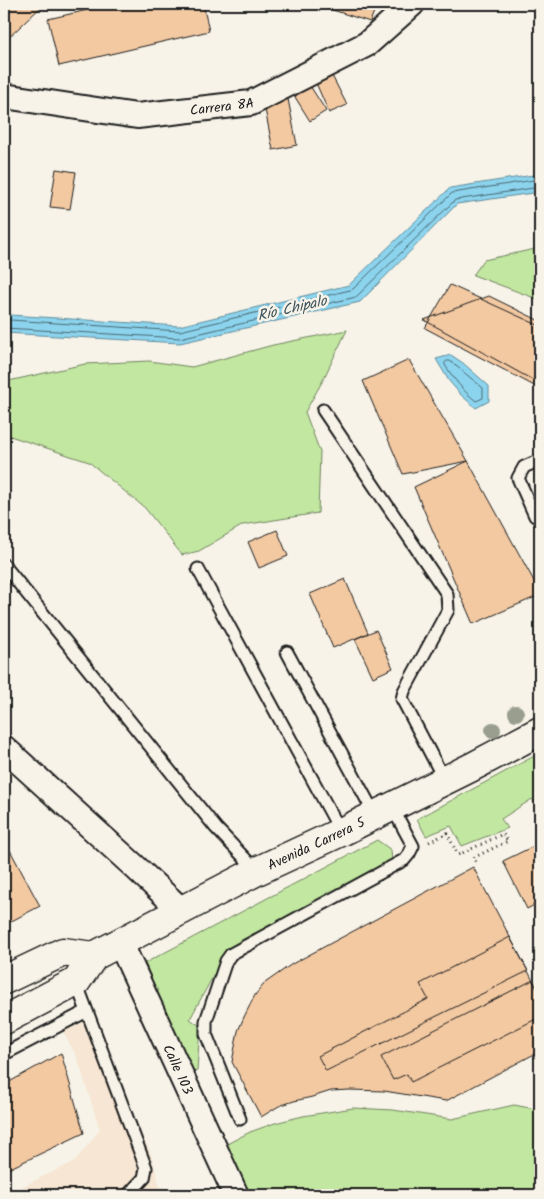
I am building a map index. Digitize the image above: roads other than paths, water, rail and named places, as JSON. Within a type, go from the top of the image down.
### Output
[{"type":"main road","name":"Avenida Carrera 5","points":[[4,1020],[76,982],[94,956],[257,871],[445,781],[540,731]]},
{"type":"main road","points":[[4,980],[63,952],[94,956]]},
{"type":"street","name":"Carrera 8A","points":[[4,96],[137,116],[251,103],[367,44],[412,4]]},
{"type":"street","points":[[4,748],[181,910]]},
{"type":"street","name":"Calle 103","points":[[120,942],[236,1195]]},
{"type":"lane","points":[[323,410],[447,594],[448,610],[404,691],[402,699],[445,781]]},
{"type":"lane","points":[[540,460],[524,467],[518,478],[535,516],[540,518]]},
{"type":"lane","points":[[4,565],[216,828],[257,871]]},
{"type":"lane","points":[[198,569],[341,832]]},
{"type":"lane","points":[[240,1120],[206,1034],[206,1021],[226,961],[231,954],[404,860],[413,846],[384,811],[287,652]]},
{"type":"lane","points":[[76,982],[146,1168],[144,1178],[128,1195]]},
{"type":"lane","points":[[4,1054],[87,1011]]},
{"type":"water","name":"Río Chipalo","points":[[540,174],[540,192],[457,204],[360,302],[180,343],[4,333],[4,312],[10,315],[179,326],[349,285],[450,188]]},
{"type":"water","points":[[451,355],[489,386],[489,401],[476,408],[449,381],[436,359]]}]
